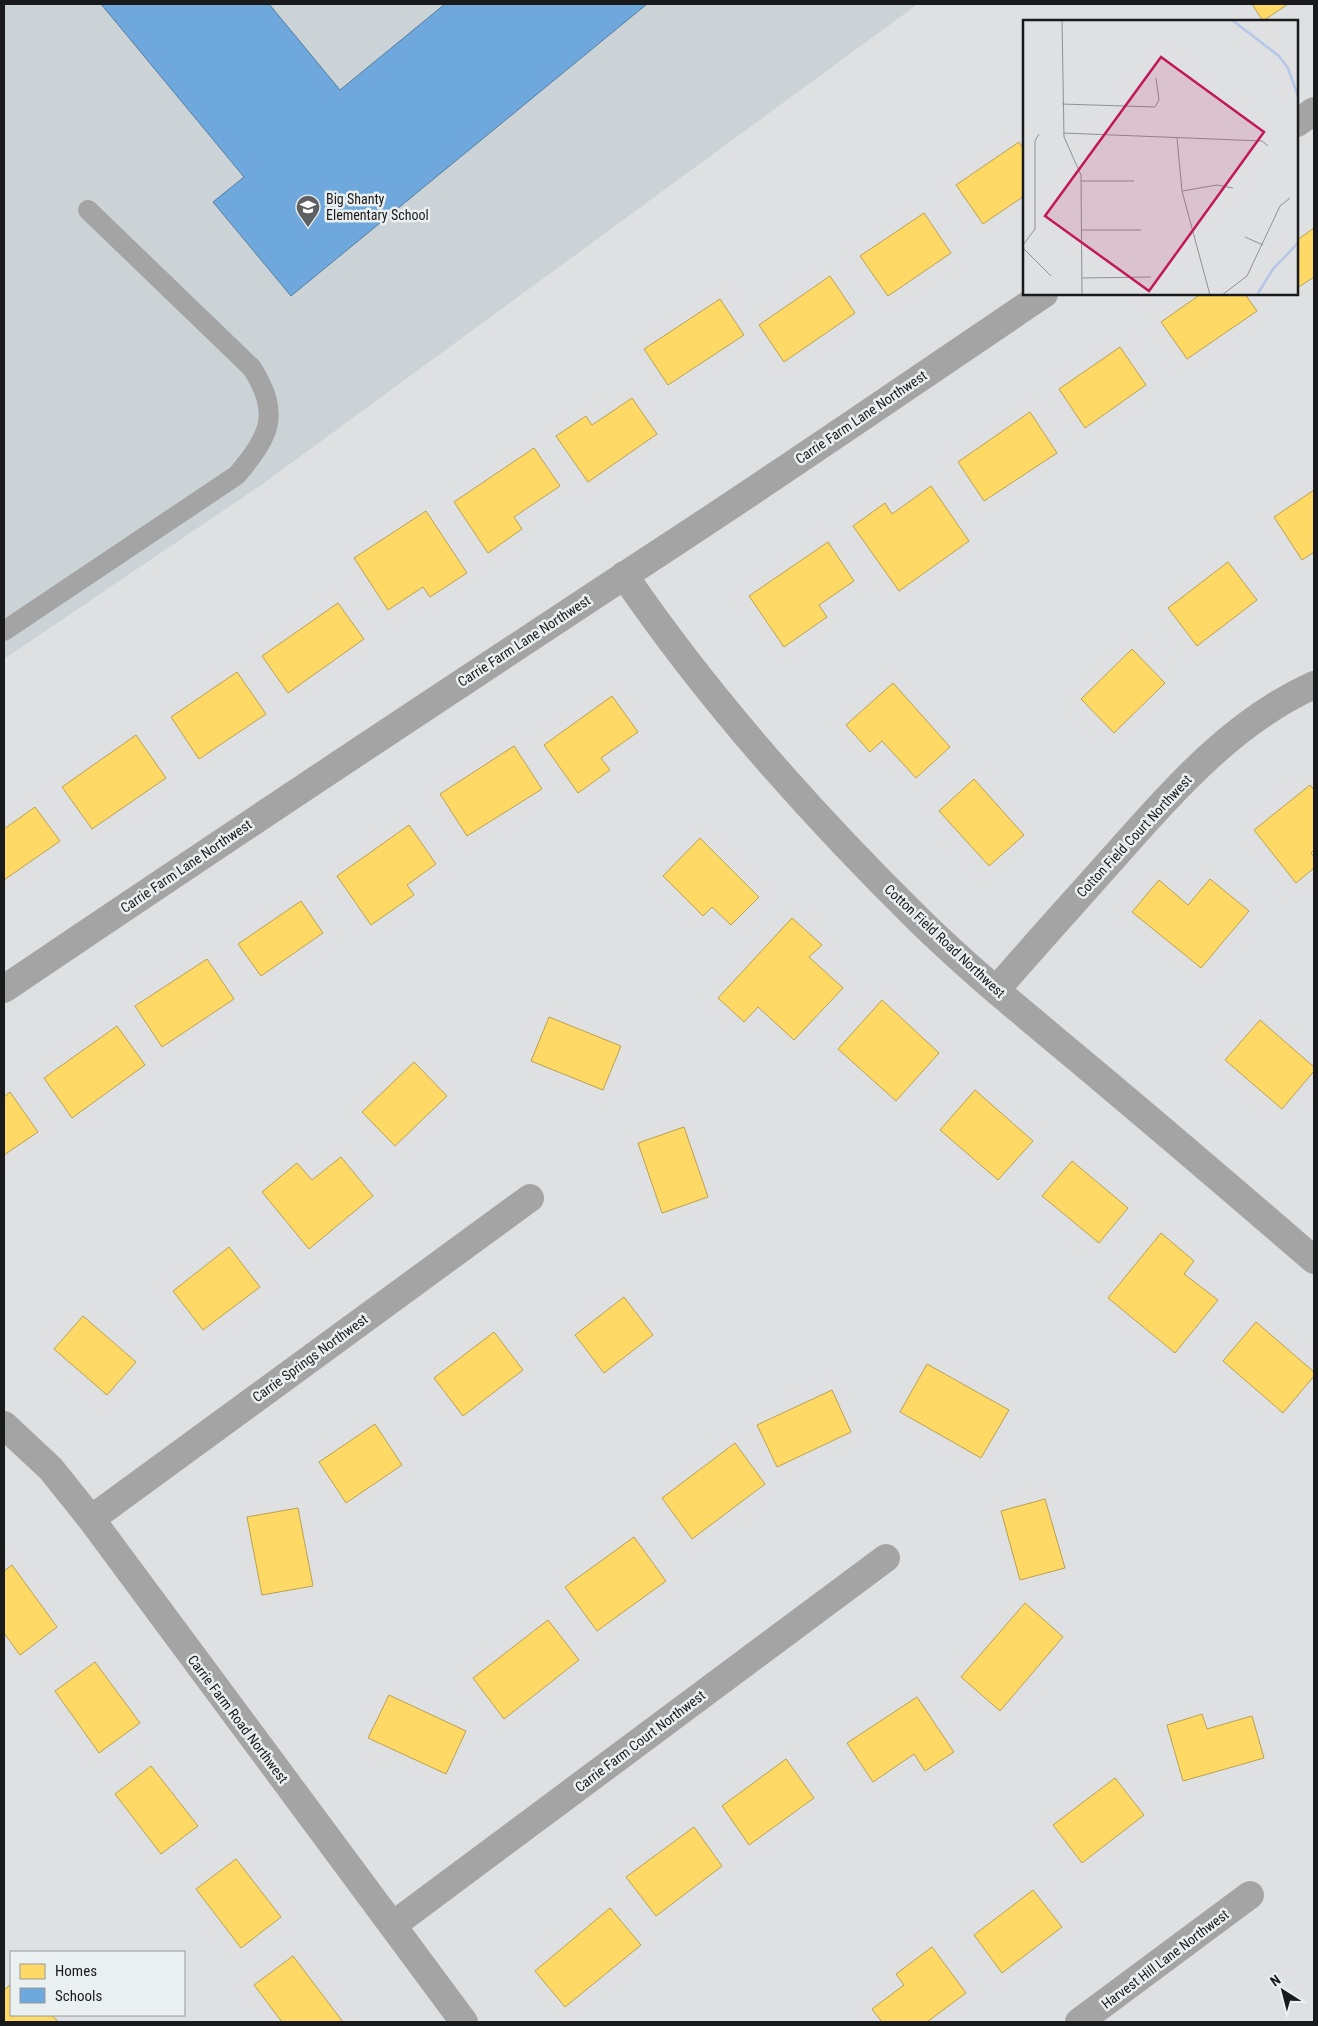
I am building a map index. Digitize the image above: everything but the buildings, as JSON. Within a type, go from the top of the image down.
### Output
[{"type":"street","points":[[1298,122],[1314,111]]},
{"type":"street","name":"Carrie Farm Lane Northwest","points":[[4,989],[224,840],[1043,295]]},
{"type":"street","name":"Cotton Field Road Northwest","points":[[624,575],[656,622],[733,718],[811,807],[920,921],[996,990],[1314,1260]]},
{"type":"street","name":"Cotton Field Court Northwest","points":[[996,990],[1174,790],[1246,724],[1296,693],[1314,685]]},
{"type":"street","name":"Carrie Springs Northwest","points":[[91,1519],[530,1198]]},
{"type":"street","name":"Carrie Farm Road Northwest","points":[[4,1425],[51,1469],[91,1519],[464,2022]]},
{"type":"street","name":"Carrie Farm Court Northwest","points":[[393,1925],[886,1558]]},
{"type":"street","name":"Harvest Hill Lane Northwest","points":[[1080,2022],[1250,1895]]},
{"type":"lane","points":[[4,631],[237,475],[256,452],[267,431],[269,408],[263,387],[252,368],[88,210]]},
{"type":"shaded area","name":"Big Shanty Elementary School","points":[[4,4],[918,4],[264,483],[4,659]]},
{"type":"place","name":"Big Shanty Elementary School","points":[[308,228]]}]
